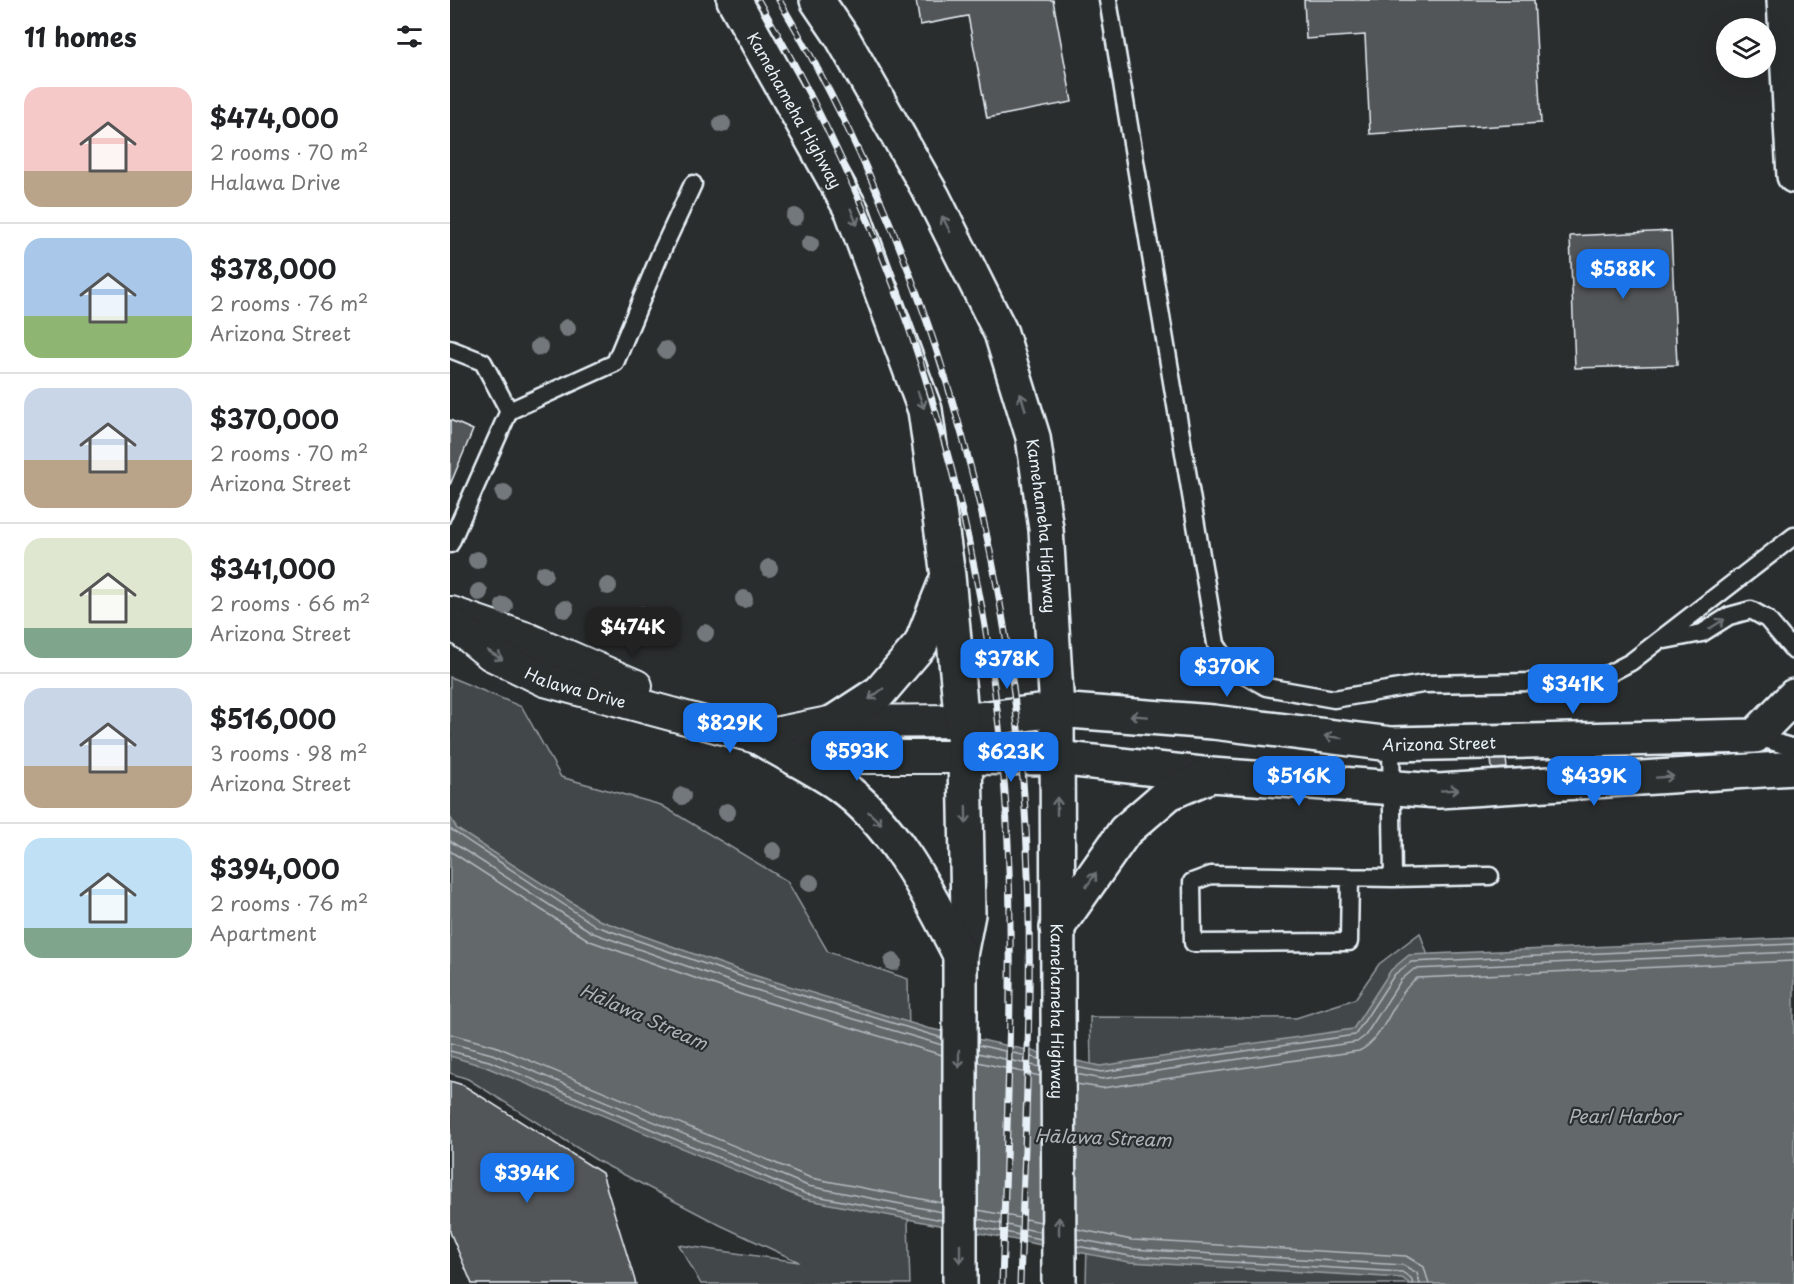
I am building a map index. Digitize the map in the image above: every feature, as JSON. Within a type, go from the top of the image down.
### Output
[{"type":"main road","name":"Kamehameha Highway","points":[[734,0],[852,211],[925,410],[948,576],[965,757],[968,914],[960,955],[959,1000],[960,1284]]},
{"type":"main road","name":"Kamehameha Highway","points":[[818,0],[843,37],[933,197],[1001,333],[1033,437],[1046,529],[1057,710],[1059,1284]]},
{"type":"main road","points":[[1784,0],[1794,176]]},
{"type":"main road","points":[[834,722],[880,692],[921,644],[948,576]]},
{"type":"main road","points":[[1755,736],[1794,696]]},
{"type":"main road","name":"Arizona Street","points":[[962,721],[1057,710],[1213,722],[1391,744],[1755,736]]},
{"type":"main road","points":[[758,737],[839,785],[887,829],[926,889],[960,955]]},
{"type":"main road","points":[[965,757],[1057,758],[1211,775],[1439,791],[1794,768]]},
{"type":"main road","points":[[1057,928],[1125,831],[1169,793],[1211,775]]},
{"type":"street","name":"Halawa Drive","points":[[450,612],[527,639],[645,690],[716,724]]},
{"type":"street","name":"Halawa Drive","points":[[450,621],[491,654],[545,680],[716,724],[831,757],[965,757]]},
{"type":"street","name":"Halawa Drive","points":[[758,737],[834,722],[962,721]]},
{"type":"lane","points":[[1108,0],[1216,644],[1231,667],[1266,687],[1334,699],[1423,684],[1579,681],[1608,674],[1662,641],[1794,536]]},
{"type":"lane","points":[[452,533],[509,411],[615,363],[658,256],[693,184]]},
{"type":"lane","points":[[450,349],[483,362],[509,411]]},
{"type":"lane","points":[[1662,641],[1702,633],[1729,616],[1751,610],[1767,619],[1794,651]]},
{"type":"lane","points":[[1755,736],[1794,748]]},
{"type":"lane","points":[[1391,744],[1393,878]]},
{"type":"lane","points":[[1350,877],[1349,942],[1193,943],[1192,882],[1211,875],[1350,877],[1393,878],[1490,876]]},
{"type":"shaded area","points":[[450,677],[522,707],[561,777],[661,805],[787,881],[828,952],[908,979],[910,1097],[450,905]]},
{"type":"shaded area","points":[[1420,933],[1428,956],[1385,1039],[1093,1151],[1090,1017],[1296,1018],[1355,999],[1379,964]]},
{"type":"shaded area","points":[[450,997],[907,1192],[910,1284],[701,1284],[679,1245],[799,1262],[720,1225],[598,1161],[468,1079],[450,1073]]},
{"type":"shaded area","points":[[1088,1206],[1488,1284],[1086,1284]]},
{"type":"water","points":[[450,817],[457,829],[599,920],[750,974],[927,1028],[1100,1066],[1353,1029],[1391,970],[1409,955],[1794,938],[1794,1284],[1410,1284],[1402,1278],[1129,1262],[804,1199],[486,1067],[450,1056]]},
{"type":"building","points":[[916,0],[1053,0],[1072,102],[987,118],[968,16],[920,25]]},
{"type":"building","points":[[1304,0],[1534,0],[1541,123],[1370,134],[1365,35],[1306,39]]},
{"type":"building","points":[[1671,231],[1677,365],[1575,368],[1570,236]]},
{"type":"building","points":[[450,420],[473,430],[450,485]]},
{"type":"building","points":[[1506,758],[1507,768],[1492,769],[1491,759]]},
{"type":"building","points":[[450,1081],[463,1085],[602,1173],[636,1284],[472,1284],[450,1232]]},
{"type":"railway","points":[[758,0],[813,100],[861,204],[903,310],[938,419],[966,530],[988,643],[1002,756],[1009,870],[1010,1025],[1002,1284]]},
{"type":"railway","points":[[779,0],[826,85],[868,173],[906,263],[938,356],[966,450],[989,545],[1006,641],[1019,737],[1028,874],[1029,1011],[1020,1284]]},
{"type":"water label","name":"Hālawa Stream","points":[[644,1016]]},
{"type":"water label","name":"Pearl Harbor","points":[[1624,1115]]},
{"type":"water label","name":"Hālawa Stream","points":[[1103,1137]]}]
